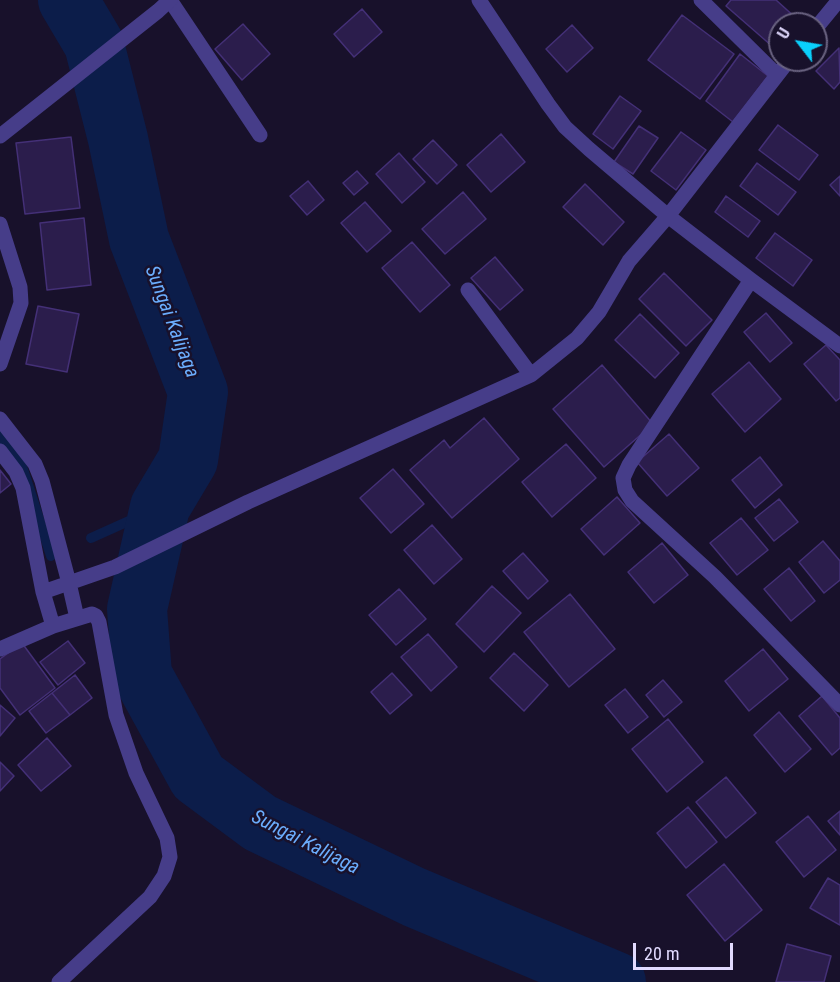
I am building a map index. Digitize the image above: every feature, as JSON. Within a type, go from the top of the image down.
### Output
[{"type":"street","points":[[479,0],[565,127],[668,216],[840,346]]},
{"type":"street","points":[[700,0],[777,75]]},
{"type":"street","points":[[828,13],[839,0]]},
{"type":"street","points":[[0,136],[166,4],[260,135]]},
{"type":"street","points":[[43,592],[115,567],[248,502],[531,375],[577,338],[599,312],[629,261],[668,216],[779,72]]},
{"type":"street","points":[[0,224],[20,287],[21,303],[0,364]]},
{"type":"street","points":[[751,280],[629,465],[623,478],[625,490],[632,501],[715,577],[840,705]]},
{"type":"street","points":[[468,290],[531,375]]},
{"type":"street","points":[[0,419],[35,464],[42,481],[76,618]]},
{"type":"street","points":[[0,451],[16,472],[23,488],[43,592],[53,626]]},
{"type":"street","points":[[0,649],[76,618],[92,614],[98,618],[116,715],[136,773],[167,838],[170,857],[164,876],[150,897],[59,982]]},
{"type":"building","points":[[731,0],[776,0],[789,12],[768,12],[768,43],[726,6]]},
{"type":"building","points":[[362,9],[382,32],[354,57],[334,34]]},
{"type":"building","points":[[682,15],[734,54],[700,99],[648,60]]},
{"type":"building","points":[[243,24],[270,54],[242,80],[215,49]]},
{"type":"building","points":[[572,25],[593,48],[567,72],[546,49]]},
{"type":"building","points":[[839,48],[840,82],[834,89],[817,72],[828,72],[828,59]]},
{"type":"building","points":[[740,54],[768,76],[733,122],[706,101]]},
{"type":"building","points":[[620,96],[641,111],[613,149],[593,134]]},
{"type":"building","points":[[778,125],[818,155],[799,180],[759,150]]},
{"type":"building","points":[[639,126],[658,138],[633,174],[614,162]]},
{"type":"building","points":[[681,132],[706,150],[676,190],[651,171]]},
{"type":"building","points":[[501,134],[525,162],[491,192],[467,165]]},
{"type":"building","points":[[71,137],[80,208],[25,214],[16,143]]},
{"type":"building","points":[[433,140],[457,165],[437,184],[413,159]]},
{"type":"building","points":[[399,153],[425,182],[402,203],[376,174]]},
{"type":"building","points":[[757,163],[796,192],[778,215],[740,186]]},
{"type":"building","points":[[357,171],[368,183],[354,195],[343,183]]},
{"type":"building","points":[[840,176],[840,196],[830,185]]},
{"type":"building","points":[[308,181],[324,200],[307,215],[290,196]]},
{"type":"building","points":[[585,184],[624,222],[603,245],[563,207]]},
{"type":"building","points":[[463,192],[486,219],[445,254],[422,229]]},
{"type":"building","points":[[726,196],[760,221],[748,237],[715,212]]},
{"type":"building","points":[[365,202],[391,231],[367,252],[341,223]]},
{"type":"building","points":[[84,218],[91,285],[47,290],[40,223]]},
{"type":"building","points":[[775,233],[812,260],[793,286],[756,258]]},
{"type":"building","points":[[412,242],[450,285],[420,312],[382,268]]},
{"type":"building","points":[[495,257],[523,290],[500,310],[471,278]]},
{"type":"building","points":[[664,273],[712,320],[686,346],[639,299]]},
{"type":"building","points":[[38,306],[79,314],[67,372],[26,364]]},
{"type":"building","points":[[766,313],[792,343],[770,362],[744,332]]},
{"type":"building","points":[[640,314],[679,353],[655,378],[615,340]]},
{"type":"building","points":[[826,345],[840,360],[840,398],[836,401],[804,364]]},
{"type":"building","points":[[749,362],[781,399],[745,432],[712,394]]},
{"type":"building","points":[[602,365],[653,424],[604,467],[553,409]]},
{"type":"building","points":[[484,418],[519,459],[452,518],[410,470],[444,440],[450,448]]},
{"type":"building","points":[[669,434],[699,468],[667,496],[637,462]]},
{"type":"building","points":[[566,444],[596,478],[552,517],[522,482]]},
{"type":"building","points":[[760,457],[782,485],[755,508],[732,480]]},
{"type":"building","points":[[393,469],[424,504],[391,533],[360,498]]},
{"type":"building","points":[[0,470],[11,484],[0,493]]},
{"type":"building","points":[[617,497],[640,523],[604,555],[581,529]]},
{"type":"building","points":[[779,499],[798,522],[774,541],[755,518]]},
{"type":"building","points":[[741,518],[768,550],[737,575],[710,543]]},
{"type":"building","points":[[432,525],[462,559],[434,584],[404,550]]},
{"type":"building","points":[[823,541],[840,561],[840,580],[824,593],[799,562]]},
{"type":"building","points":[[662,543],[688,575],[654,603],[628,572]]},
{"type":"building","points":[[523,553],[548,581],[528,599],[503,571]]},
{"type":"building","points":[[789,568],[815,601],[791,621],[764,589]]},
{"type":"building","points":[[492,586],[521,613],[484,652],[456,624]]},
{"type":"building","points":[[399,589],[426,619],[396,645],[369,615]]},
{"type":"building","points":[[570,594],[615,649],[569,687],[524,632]]},
{"type":"building","points":[[428,634],[457,667],[431,691],[401,657]]},
{"type":"building","points":[[68,641],[85,663],[58,685],[40,662]]},
{"type":"building","points":[[22,643],[55,688],[20,715],[0,688],[0,659]]},
{"type":"building","points":[[763,649],[788,679],[749,711],[725,681]]},
{"type":"building","points":[[514,653],[548,685],[524,711],[490,678]]},
{"type":"building","points":[[392,673],[412,695],[390,714],[371,692]]},
{"type":"building","points":[[75,675],[92,698],[70,715],[52,693]]},
{"type":"building","points":[[663,680],[682,702],[664,717],[646,695]]},
{"type":"building","points":[[625,689],[648,717],[628,733],[605,705]]},
{"type":"building","points":[[52,693],[70,715],[46,733],[29,711]]},
{"type":"building","points":[[822,696],[840,718],[840,748],[832,755],[799,716]]},
{"type":"building","points":[[0,705],[15,718],[0,736]]},
{"type":"building","points":[[779,712],[811,749],[785,772],[754,735]]},
{"type":"building","points":[[668,719],[703,762],[667,792],[632,749]]},
{"type":"building","points":[[47,738],[71,766],[41,791],[18,765]]},
{"type":"building","points":[[0,762],[14,776],[0,791]]},
{"type":"building","points":[[726,777],[756,813],[726,838],[696,802]]},
{"type":"building","points":[[688,807],[717,842],[686,868],[657,833]]},
{"type":"building","points":[[840,811],[840,835],[828,821]]},
{"type":"building","points":[[808,816],[836,850],[804,877],[776,842]]},
{"type":"building","points":[[724,864],[762,910],[725,941],[687,895]]},
{"type":"building","points":[[828,878],[840,885],[840,925],[810,908]]},
{"type":"building","points":[[787,944],[831,956],[824,982],[776,982]]},
{"type":"waterway","name":"Sungai Kalijaga","points":[[68,0],[94,44],[118,139],[139,239],[198,392],[188,460],[160,507],[137,609],[142,675],[198,777],[260,823],[414,897],[616,982]]},
{"type":"waterway","points":[[0,436],[23,469],[51,556]]},
{"type":"waterway","points":[[91,538],[160,507]]}]
